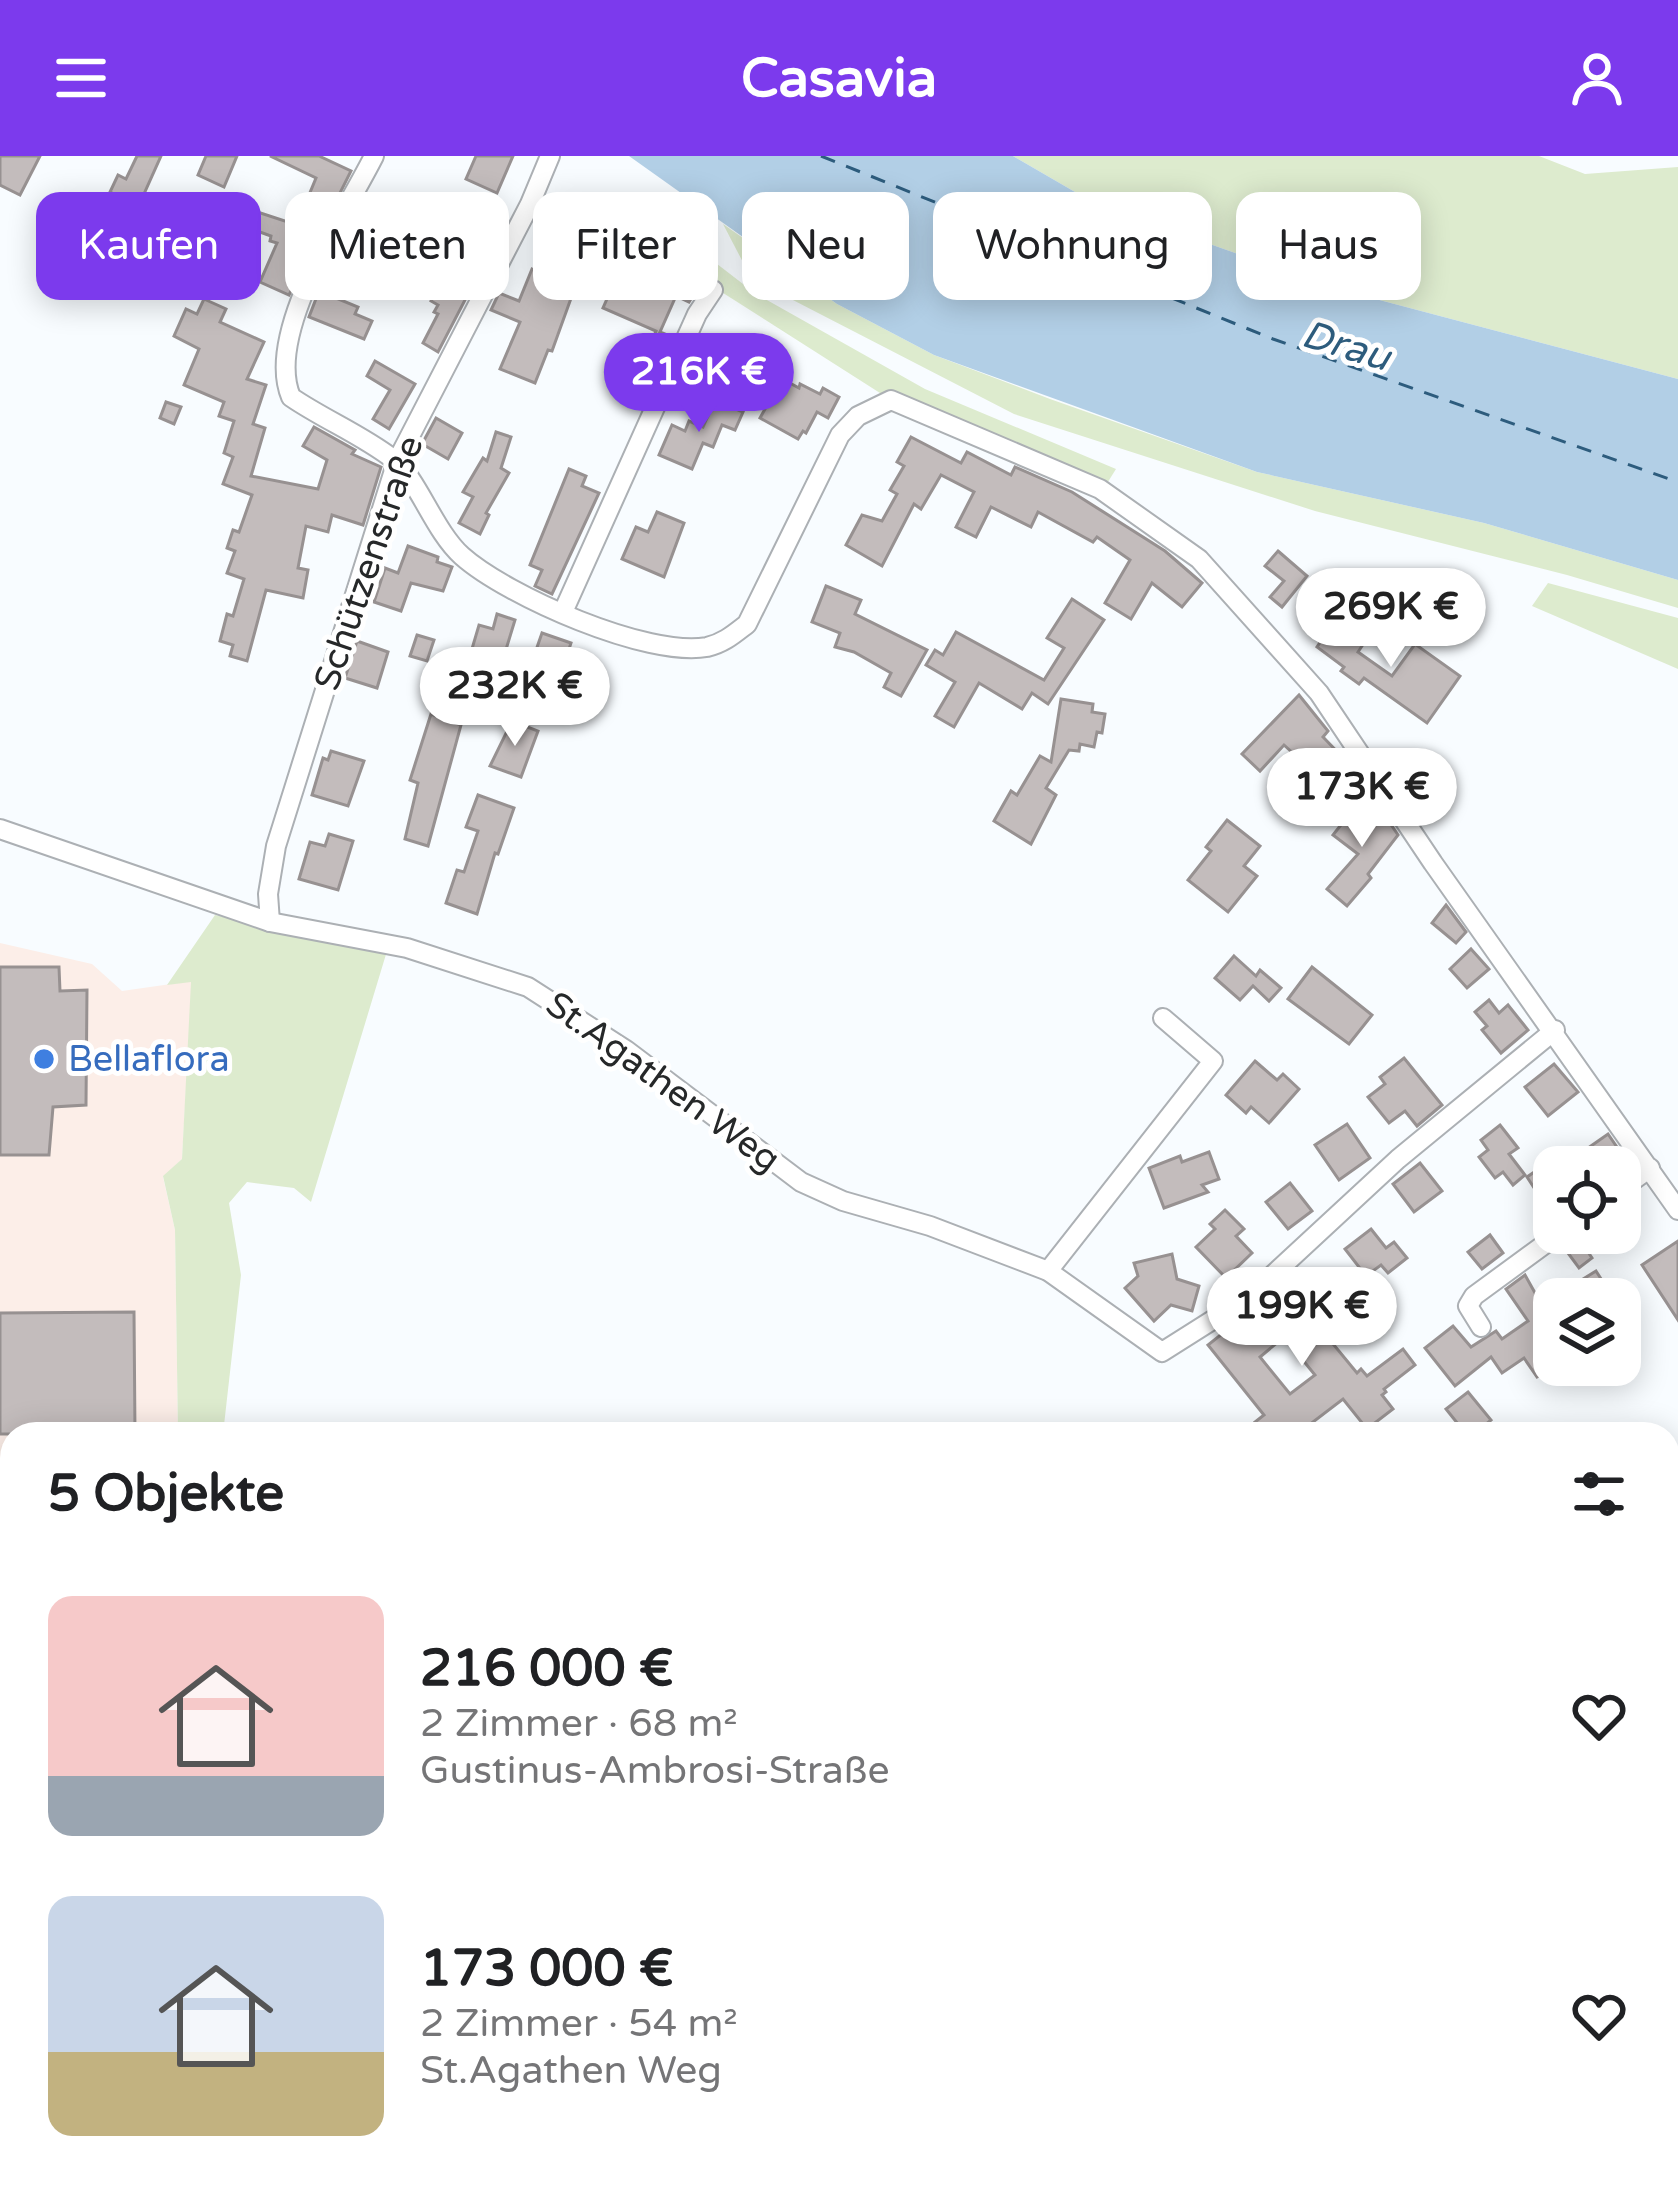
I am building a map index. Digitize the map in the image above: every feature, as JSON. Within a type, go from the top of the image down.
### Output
[{"type":"street","points":[[374,156],[300,302],[286,352],[286,386],[291,397],[397,461],[460,554],[504,588],[622,636],[686,648],[727,640],[747,624],[840,435],[858,416],[891,400],[1100,489],[1199,560],[1319,693],[1678,1210]]},
{"type":"street","name":"Schützenstraße","points":[[270,922],[268,894],[276,846],[397,461],[530,204],[550,156]]},
{"type":"street","points":[[563,612],[706,300]]},
{"type":"street","name":"St.Agathen Weg","points":[[0,829],[270,922],[407,948],[528,987],[626,1050],[801,1182],[842,1201],[930,1226],[1048,1271],[1162,1352],[1249,1297],[1398,1160],[1555,1030]]},
{"type":"street","points":[[1048,1271],[1213,1060],[1162,1018]]},
{"type":"street","points":[[1641,1175],[1650,1168]]},
{"type":"street","points":[[1481,1327],[1468,1306],[1474,1296],[1533,1253]]},
{"type":"shaded area","points":[[0,943],[92,964],[122,991],[192,981],[182,1159],[163,1177],[175,1230],[178,1422],[0,1422]]},
{"type":"green space","points":[[1013,156],[1539,156],[1585,174],[1678,167],[1678,379],[1379,300],[1421,300],[1421,192],[1236,192],[1236,253],[1212,245],[1212,192],[1075,192]]},
{"type":"green space","points":[[723,224],[742,237],[742,260]]},
{"type":"green space","points":[[718,265],[742,283],[742,300],[767,300],[925,389],[1116,469],[1106,485],[895,395],[880,393],[718,290]]},
{"type":"green space","points":[[793,300],[831,300],[934,355],[1257,472],[1484,523],[1678,580],[1678,608],[1315,511],[1014,414]]},
{"type":"green space","points":[[1548,583],[1678,618],[1678,669],[1532,606]]},
{"type":"green space","points":[[215,915],[387,951],[311,1202],[294,1188],[247,1182],[229,1203],[241,1275],[224,1422],[178,1422],[175,1230],[163,1176],[182,1159],[191,982],[167,985]]},
{"type":"water","name":"Drau","points":[[629,156],[1013,156],[1075,192],[933,192],[933,300],[1212,300],[1212,245],[1236,253],[1236,300],[1379,300],[1678,379],[1678,580],[1484,523],[1257,472],[934,355],[831,300],[909,300],[909,192],[742,192],[742,236],[718,219],[718,192],[680,192]]},
{"type":"building","points":[[0,156],[40,156],[20,195],[0,185]]},
{"type":"building","points":[[137,156],[161,156],[145,192],[110,192],[118,175],[126,179]]},
{"type":"building","points":[[206,156],[237,156],[224,187],[198,175]]},
{"type":"building","points":[[270,156],[319,156],[351,171],[340,192],[310,192],[316,178]]},
{"type":"building","points":[[476,156],[513,156],[497,192],[466,179]]},
{"type":"building","points":[[261,213],[285,221],[285,293],[261,282],[277,243],[261,232]]},
{"type":"building","points":[[532,269],[533,300],[570,300],[535,383],[500,369],[520,322],[491,310],[496,300],[519,301]]},
{"type":"building","points":[[206,300],[226,309],[220,322],[264,342],[247,379],[266,385],[253,424],[265,428],[251,476],[318,489],[327,460],[303,446],[314,427],[355,450],[352,454],[381,467],[363,525],[332,515],[328,532],[306,526],[298,568],[308,570],[303,598],[266,590],[247,661],[230,656],[233,645],[220,641],[244,579],[227,573],[235,551],[227,548],[233,530],[239,532],[252,495],[223,484],[233,457],[224,453],[234,421],[219,416],[224,402],[184,385],[199,349],[174,336],[186,309],[197,314]]},
{"type":"building","points":[[316,300],[341,300],[358,307],[355,314],[372,321],[364,339],[309,317]]},
{"type":"building","points":[[465,300],[438,352],[423,343],[438,314],[434,312],[438,305],[431,301]]},
{"type":"building","points":[[607,300],[674,300],[660,332],[672,337],[659,365],[644,359],[656,331],[603,308]]},
{"type":"building","points":[[713,337],[738,349],[741,344],[763,353],[757,365],[799,388],[800,384],[820,394],[823,388],[839,397],[828,418],[817,412],[798,439],[760,418],[774,393],[702,362]]},
{"type":"building","points":[[375,361],[415,384],[389,429],[373,419],[390,390],[367,376]]},
{"type":"building","points":[[715,400],[743,412],[735,430],[722,425],[713,447],[703,443],[692,469],[659,455],[672,425],[685,431],[689,421],[703,427]]},
{"type":"building","points":[[166,402],[181,407],[174,424],[160,418]]},
{"type":"building","points":[[436,418],[462,433],[448,459],[422,444]]},
{"type":"building","points":[[496,432],[511,437],[501,468],[509,473],[480,534],[459,523],[473,497],[463,492],[483,458],[487,461]]},
{"type":"building","points":[[911,437],[961,463],[967,452],[1011,475],[1015,467],[1072,492],[1165,551],[1202,583],[1182,607],[1152,583],[1131,619],[1105,603],[1130,560],[1097,537],[1093,542],[1038,512],[1031,527],[991,507],[976,537],[956,527],[974,492],[941,475],[921,509],[914,504],[882,566],[846,545],[862,515],[882,521],[897,494],[890,490],[904,466],[897,462]]},
{"type":"building","points":[[569,469],[586,476],[582,486],[599,493],[552,594],[535,586],[542,570],[530,565]]},
{"type":"building","points":[[657,512],[684,523],[664,577],[622,559],[636,527],[648,532]]},
{"type":"building","points":[[408,546],[452,567],[443,591],[411,583],[401,611],[374,602],[385,568],[398,573]]},
{"type":"building","points":[[1278,551],[1307,576],[1282,607],[1270,597],[1284,581],[1265,566]]},
{"type":"building","points":[[826,586],[861,600],[855,614],[927,650],[901,696],[884,687],[891,673],[835,647],[840,633],[812,622]]},
{"type":"building","points":[[1072,599],[1104,620],[1048,704],[1032,693],[1022,709],[979,683],[954,727],[935,716],[955,682],[926,665],[935,650],[943,655],[956,632],[1044,680],[1064,648],[1047,638]]},
{"type":"building","points":[[1340,613],[1370,634],[1358,652],[1392,676],[1415,644],[1460,676],[1427,723],[1364,678],[1359,684],[1317,647]]},
{"type":"building","points":[[497,614],[515,620],[500,669],[469,659],[479,625],[493,629]]},
{"type":"building","points":[[542,633],[571,643],[556,689],[526,679]]},
{"type":"building","points":[[417,635],[434,640],[427,661],[410,656]]},
{"type":"building","points":[[357,641],[388,652],[377,688],[345,678]]},
{"type":"building","points":[[1299,695],[1328,731],[1323,737],[1354,769],[1330,795],[1313,779],[1316,774],[1284,745],[1260,771],[1242,754]]},
{"type":"building","points":[[1061,699],[1093,704],[1092,712],[1105,714],[1102,733],[1097,732],[1094,747],[1080,744],[1079,751],[1069,750],[1046,788],[1056,795],[1031,844],[994,821],[1011,791],[1017,795],[1040,756],[1051,762]]},
{"type":"building","points":[[431,714],[461,725],[428,846],[405,839],[418,783],[410,780]]},
{"type":"building","points":[[512,721],[538,731],[521,777],[490,766]]},
{"type":"building","points":[[331,751],[364,761],[348,806],[312,795],[323,758],[328,760]]},
{"type":"building","points":[[478,795],[514,808],[477,914],[446,903],[457,870],[464,872],[478,831],[466,827]]},
{"type":"building","points":[[1377,804],[1398,835],[1347,906],[1327,889],[1358,854],[1333,835],[1355,807],[1367,817]]},
{"type":"building","points":[[1227,820],[1260,846],[1244,866],[1257,876],[1228,912],[1188,880]]},
{"type":"building","points":[[329,834],[353,841],[338,890],[299,879],[310,842],[325,846]]},
{"type":"building","points":[[1446,905],[1466,932],[1456,943],[1432,923]]},
{"type":"building","points":[[1471,949],[1489,969],[1467,988],[1450,969]]},
{"type":"building","points":[[1234,956],[1256,976],[1260,970],[1281,988],[1269,1001],[1253,986],[1240,1000],[1215,978]]},
{"type":"building","name":"Bellaflora","points":[[0,967],[59,967],[60,991],[87,990],[86,1105],[53,1107],[49,1155],[0,1155]]},
{"type":"building","points":[[1312,967],[1372,1015],[1349,1044],[1288,999]]},
{"type":"building","points":[[1489,1000],[1499,1013],[1508,1005],[1528,1030],[1501,1053],[1482,1030],[1487,1026],[1475,1012]]},
{"type":"building","points":[[1404,1058],[1442,1105],[1417,1126],[1405,1111],[1389,1123],[1368,1097],[1385,1084],[1380,1077]]},
{"type":"building","points":[[1255,1061],[1277,1080],[1283,1074],[1299,1089],[1269,1123],[1251,1107],[1246,1113],[1226,1095]]},
{"type":"building","points":[[1554,1064],[1578,1092],[1548,1116],[1525,1087]]},
{"type":"building","points":[[1347,1124],[1370,1158],[1339,1180],[1315,1145]]},
{"type":"building","points":[[1500,1125],[1518,1148],[1509,1154],[1525,1175],[1513,1185],[1503,1172],[1495,1178],[1479,1157],[1488,1150],[1481,1140]]},
{"type":"building","points":[[1608,1134],[1616,1146],[1591,1146]]},
{"type":"building","points":[[1209,1152],[1219,1179],[1202,1185],[1208,1192],[1164,1208],[1149,1168],[1180,1156],[1182,1162]]},
{"type":"building","points":[[1420,1163],[1442,1191],[1414,1212],[1393,1184]]},
{"type":"building","points":[[1290,1183],[1312,1211],[1288,1229],[1266,1202]]},
{"type":"building","points":[[1225,1210],[1244,1229],[1236,1236],[1252,1253],[1226,1278],[1196,1247],[1215,1229],[1210,1224]]},
{"type":"building","points":[[1371,1229],[1386,1248],[1394,1242],[1407,1258],[1388,1273],[1381,1265],[1366,1276],[1345,1249]]},
{"type":"building","points":[[1490,1235],[1503,1253],[1482,1269],[1468,1252]]},
{"type":"building","points":[[1678,1241],[1678,1320],[1642,1265]]},
{"type":"building","points":[[1172,1254],[1177,1279],[1199,1286],[1192,1311],[1171,1305],[1154,1321],[1125,1288],[1138,1276],[1134,1263]]},
{"type":"building","points":[[1569,1254],[1589,1254],[1592,1258],[1579,1268]]},
{"type":"building","points":[[1525,1275],[1533,1289],[1533,1371],[1524,1358],[1502,1373],[1491,1357],[1455,1386],[1425,1348],[1453,1326],[1471,1347],[1496,1331],[1502,1339],[1528,1321],[1506,1289]]},
{"type":"building","points":[[1285,1283],[1307,1310],[1313,1306],[1330,1328],[1324,1333],[1357,1373],[1361,1369],[1367,1376],[1403,1349],[1415,1365],[1384,1389],[1382,1395],[1393,1409],[1376,1422],[1361,1422],[1343,1399],[1313,1422],[1255,1422],[1264,1415],[1208,1345],[1233,1325],[1242,1336],[1268,1316],[1259,1306]],"holes":[[[1284,1337],[1315,1375],[1290,1394],[1260,1357]]]},
{"type":"building","points":[[134,1312],[135,1422],[0,1422],[0,1313]]},
{"type":"building","points":[[1468,1392],[1491,1420],[1456,1422],[1446,1409]]},
{"type":"ferry route","points":[[821,156],[1273,339],[1678,482]]},
{"type":"place","name":"Bellaflora","points":[[44,1059]]}]
